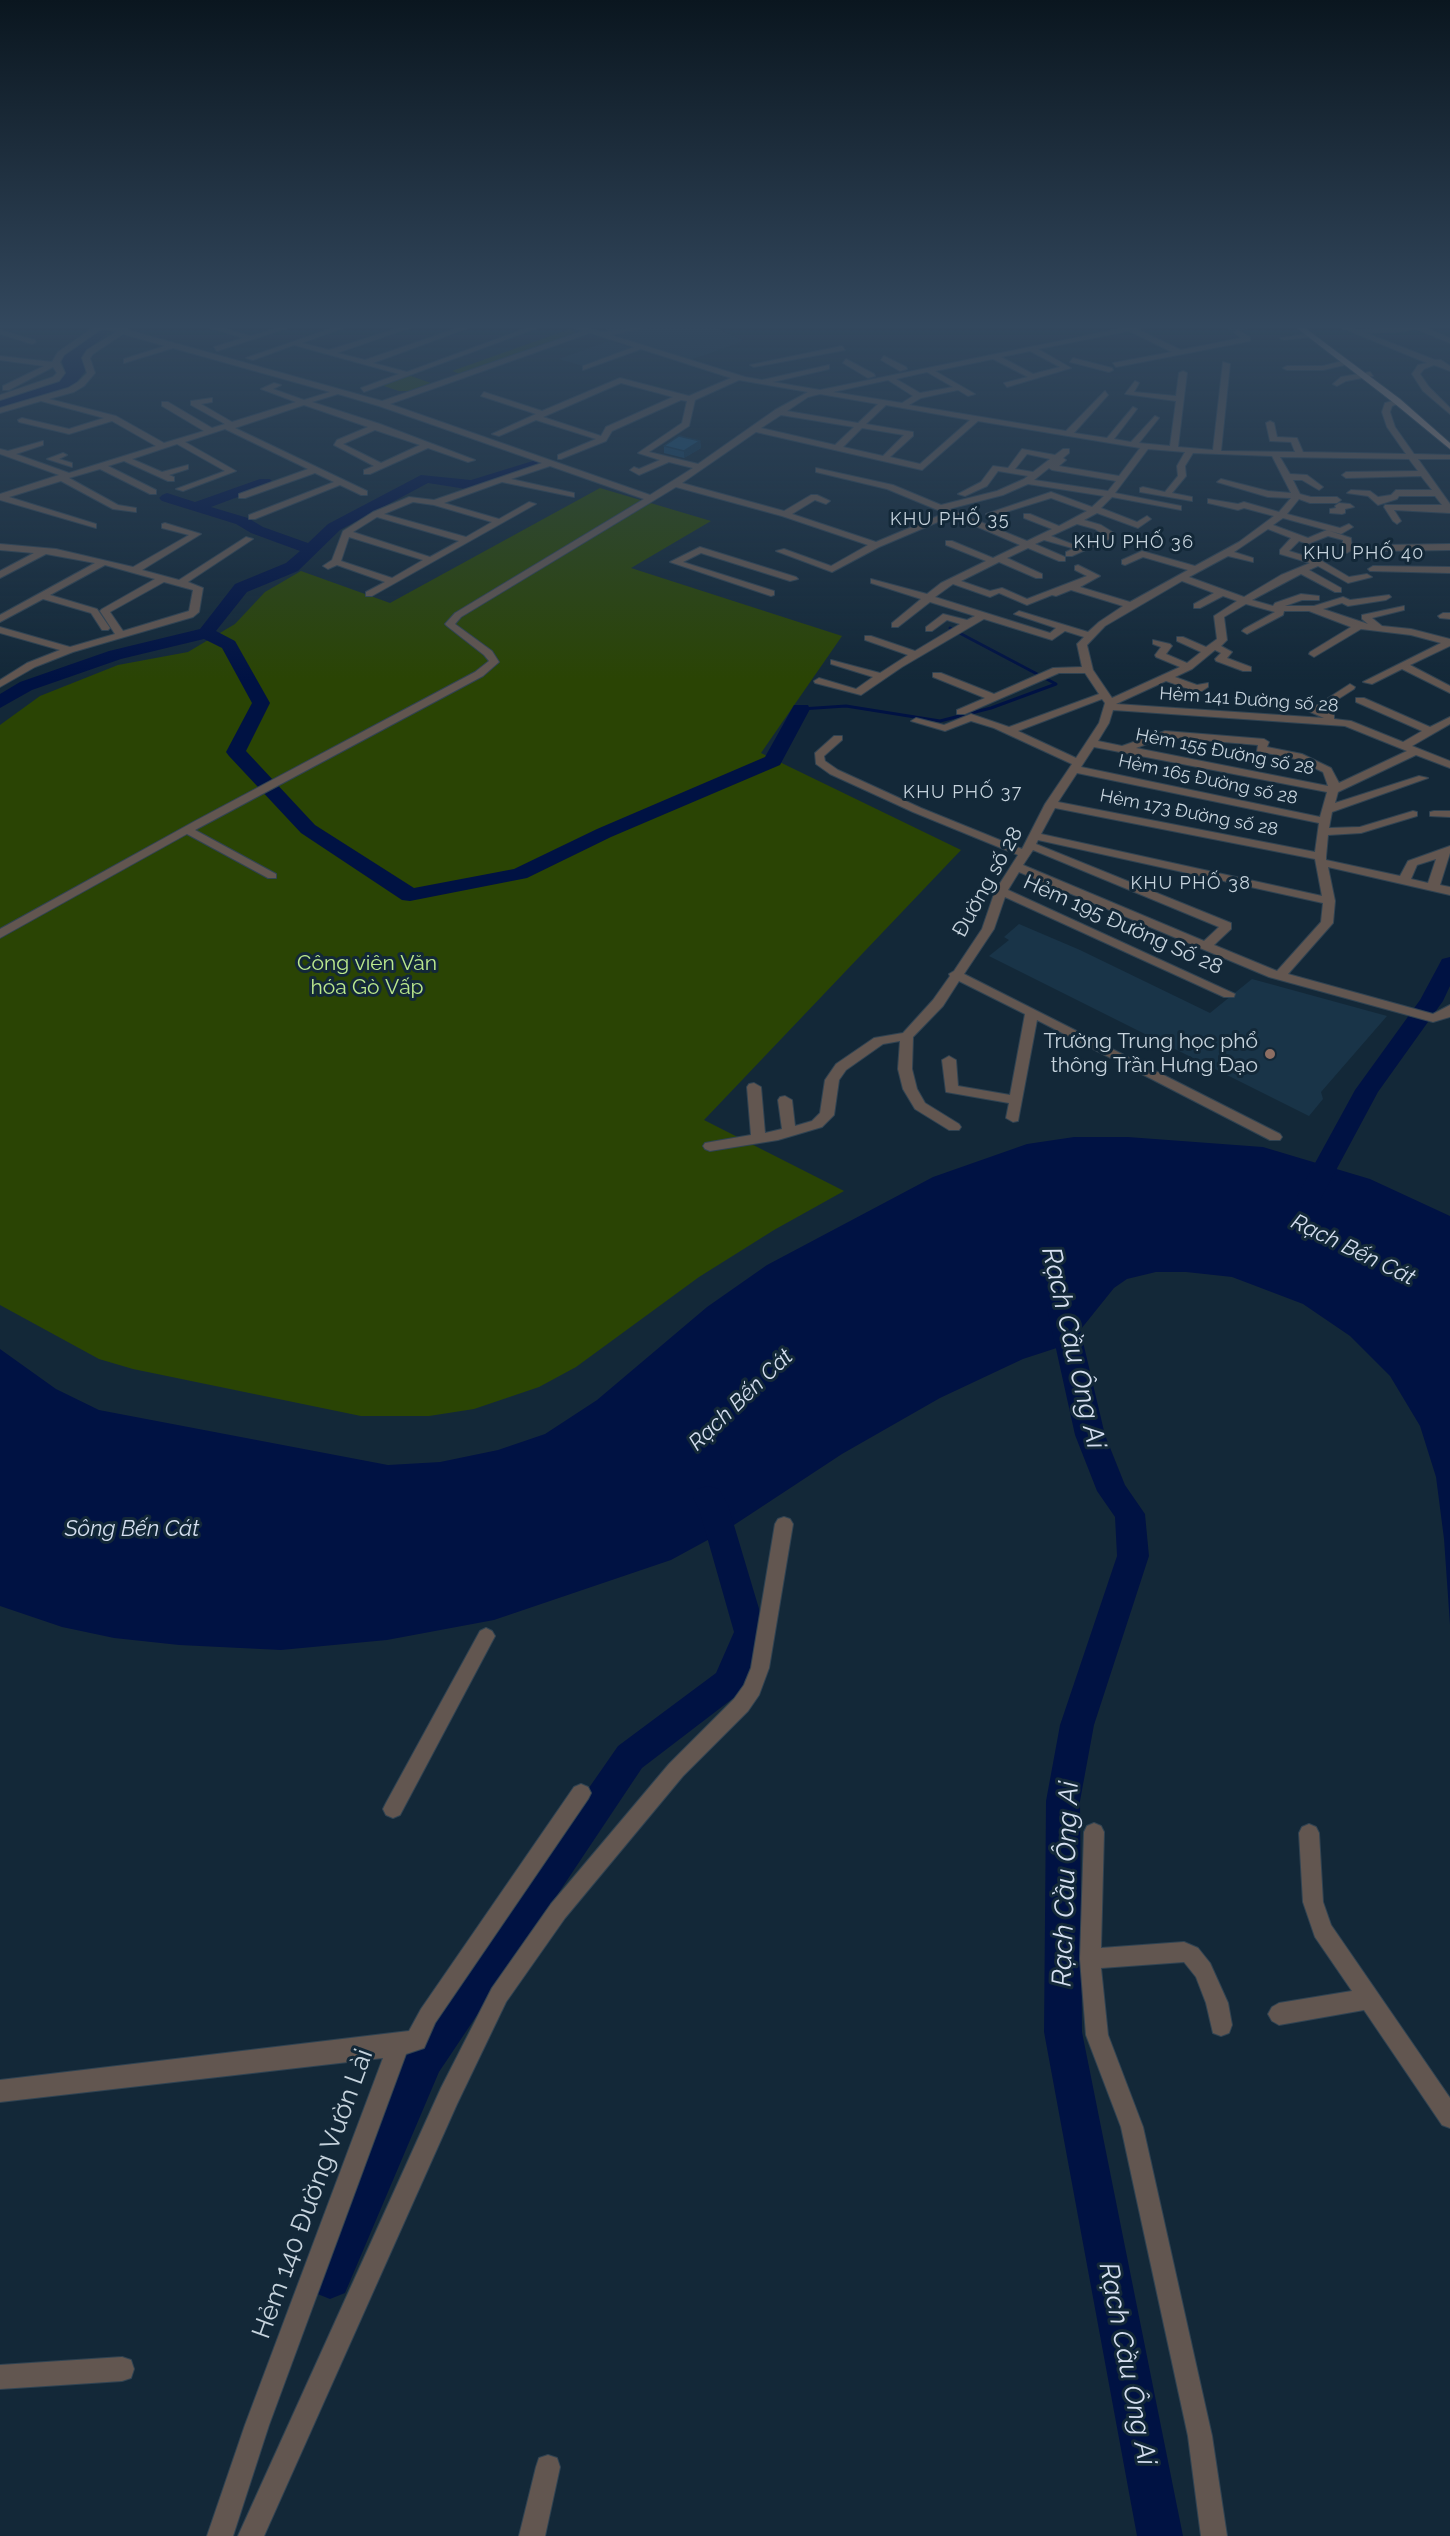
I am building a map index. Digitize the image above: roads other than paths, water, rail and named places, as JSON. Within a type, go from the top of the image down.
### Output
[{"type":"street","points":[[0,463],[9,454],[39,443]]},
{"type":"street","points":[[158,443],[163,446]]},
{"type":"street","points":[[2,496],[174,443]]},
{"type":"street","points":[[180,489],[232,471],[181,443]]},
{"type":"street","points":[[262,443],[364,493]]},
{"type":"street","points":[[339,443],[338,445],[381,466]]},
{"type":"street","points":[[423,443],[471,460]]},
{"type":"street","points":[[494,443],[650,498]]},
{"type":"street","points":[[522,443],[662,492]]},
{"type":"street","points":[[561,457],[593,443]]},
{"type":"street","points":[[657,443],[642,453],[698,467]]},
{"type":"street","points":[[0,934],[187,830],[479,674],[494,662],[488,653],[450,624],[458,615],[675,484],[732,443]]},
{"type":"street","points":[[816,443],[922,467],[949,443]]},
{"type":"street","points":[[837,448],[842,443]]},
{"type":"street","points":[[885,458],[900,443]]},
{"type":"street","points":[[1116,443],[1217,453],[1450,457]]},
{"type":"street","points":[[1173,443],[1174,450]]},
{"type":"street","points":[[1217,453],[1218,443]]},
{"type":"street","points":[[1295,443],[1300,454]]},
{"type":"street","points":[[1403,443],[1445,503]]},
{"type":"street","points":[[367,472],[427,445]]},
{"type":"street","points":[[895,624],[926,598],[953,581],[1095,510],[1109,494],[1125,484],[1145,447]]},
{"type":"street","points":[[1010,470],[1024,451],[1059,459]]},
{"type":"street","points":[[1066,451],[1052,467],[1189,500]]},
{"type":"street","points":[[1168,493],[1182,476],[1180,466],[1190,451]]},
{"type":"street","points":[[9,454],[64,476],[116,507],[133,510]]},
{"type":"street","points":[[1275,454],[1297,496]]},
{"type":"street","points":[[63,455],[51,459],[83,470]]},
{"type":"street","points":[[124,458],[171,479]]},
{"type":"street","points":[[941,508],[1000,493],[1031,478],[1059,459]]},
{"type":"street","points":[[634,470],[639,472],[667,460]]},
{"type":"street","points":[[435,503],[550,463]]},
{"type":"street","points":[[99,465],[153,492]]},
{"type":"street","points":[[161,475],[185,467]]},
{"type":"street","points":[[963,501],[954,498],[984,484],[996,468],[1010,470],[1031,478],[1178,508]]},
{"type":"street","points":[[242,496],[314,470]]},
{"type":"street","points":[[819,470],[890,487],[1028,545],[1067,553],[1111,535],[1104,530],[1077,521]]},
{"type":"street","points":[[1346,475],[1424,473]]},
{"type":"street","points":[[1288,477],[1304,477],[1319,487]]},
{"type":"street","points":[[503,480],[571,495]]},
{"type":"street","points":[[252,517],[340,482]]},
{"type":"street","points":[[1221,482],[1252,488],[1250,491],[1297,496],[1318,501],[1337,500]]},
{"type":"street","points":[[675,484],[785,514],[876,545]]},
{"type":"street","points":[[1351,493],[1370,494],[1378,498],[1394,497],[1396,493],[1445,503]]},
{"type":"street","points":[[990,514],[1052,495],[1138,525],[1147,519]]},
{"type":"street","points":[[2,496],[93,526]]},
{"type":"street","points":[[1109,702],[1088,670],[1082,644],[1088,635],[1131,604],[1226,552],[1267,526],[1281,515],[1297,496]]},
{"type":"street","points":[[785,514],[814,497],[825,501]]},
{"type":"street","points":[[392,581],[332,564],[346,533],[376,514],[412,499],[435,503],[501,522]]},
{"type":"street","points":[[1140,499],[1135,502],[1161,511]]},
{"type":"street","points":[[1421,503],[1418,499],[1445,503]]},
{"type":"street","points":[[1210,501],[1238,507],[1244,505],[1341,531],[1349,527]]},
{"type":"street","points":[[1318,501],[1335,514],[1342,511],[1339,506],[1350,507]]},
{"type":"street","points":[[1397,521],[1388,507],[1445,503]]},
{"type":"street","points":[[369,594],[532,504]]},
{"type":"street","points":[[832,569],[876,545],[952,513]]},
{"type":"street","points":[[376,514],[467,540]]},
{"type":"street","points":[[1027,516],[1060,529]]},
{"type":"street","points":[[1319,525],[1320,530],[1347,538],[1347,550]]},
{"type":"street","points":[[135,570],[197,534],[165,526]]},
{"type":"street","points":[[1267,526],[1293,534],[1296,538],[1308,542],[1327,533]]},
{"type":"street","points":[[346,533],[431,560]]},
{"type":"street","points":[[1044,537],[1067,553]]},
{"type":"street","points":[[1296,538],[1283,552],[1319,563],[1348,580],[1370,573],[1450,570]]},
{"type":"street","points":[[181,583],[249,539]]},
{"type":"street","points":[[949,543],[1039,576]]},
{"type":"street","points":[[0,547],[44,551],[104,562],[198,588],[194,612],[70,650],[31,665],[0,684]]},
{"type":"street","points":[[1384,548],[1450,547]]},
{"type":"street","points":[[771,593],[675,562],[700,550],[793,579]]},
{"type":"street","points":[[0,575],[44,551]]},
{"type":"street","points":[[782,551],[848,574]]},
{"type":"street","points":[[1226,552],[1253,559],[1241,566]]},
{"type":"street","points":[[1125,562],[1142,554],[1209,580]]},
{"type":"street","points":[[0,619],[104,562]]},
{"type":"street","points":[[760,601],[817,563]]},
{"type":"street","points":[[1008,731],[1109,702],[1168,678],[1188,667],[1222,640],[1220,616],[1284,577],[1319,563]]},
{"type":"street","points":[[953,581],[990,594],[999,590],[1027,602],[1052,591],[1056,593],[1095,576],[1078,568]]},
{"type":"street","points":[[1301,570],[1338,590]]},
{"type":"street","points":[[1188,573],[1221,593],[1244,603],[1278,610],[1314,609],[1343,600],[1348,603],[1386,597]]},
{"type":"street","points":[[42,596],[94,611],[105,611],[164,578]]},
{"type":"street","points":[[874,581],[981,616],[1052,636],[1063,628]]},
{"type":"street","points":[[1071,587],[1131,604]]},
{"type":"street","points":[[1197,606],[1221,593]]},
{"type":"street","points":[[1247,631],[1280,613],[1278,605],[1301,597],[1316,598]]},
{"type":"street","points":[[1379,628],[1365,617],[1401,608]]},
{"type":"street","points":[[1314,609],[1359,626],[1411,632],[1450,642]]},
{"type":"street","points":[[94,611],[116,637]]},
{"type":"street","points":[[105,611],[116,637]]},
{"type":"street","points":[[1019,614],[1088,635]]},
{"type":"street","points":[[928,629],[946,616],[969,624]]},
{"type":"street","points":[[819,681],[857,693],[981,616]]},
{"type":"street","points":[[1314,654],[1359,626]]},
{"type":"street","points":[[0,630],[70,650]]},
{"type":"street","points":[[868,638],[917,655]]},
{"type":"street","points":[[1180,639],[1227,652],[1220,659],[1247,669]]},
{"type":"street","points":[[1156,642],[1167,646],[1160,656],[1188,667]]},
{"type":"street","points":[[1368,682],[1450,642]]},
{"type":"street","points":[[835,662],[882,677]]},
{"type":"street","points":[[1403,666],[1450,690]]},
{"type":"street","points":[[916,722],[945,728],[993,697],[1057,670],[1088,670]]},
{"type":"street","points":[[937,675],[993,697]]},
{"type":"street","points":[[1168,678],[1198,689],[1204,686]]},
{"type":"street","points":[[1347,723],[1313,711],[1350,687]]},
{"type":"street","points":[[1360,700],[1430,731]]},
{"type":"street","name":"Hẻm 141 Đường số 28","points":[[1109,702],[1267,730],[1347,723],[1450,765]]},
{"type":"street","name":"Đường số 28","points":[[907,1036],[938,1003],[987,929],[1001,891],[1030,845],[1051,804],[1091,743],[1109,702]]},
{"type":"street","name":"Hẻm 165 Đường số 28","points":[[966,714],[1008,731],[1077,766],[1360,830],[1413,814]]},
{"type":"street","points":[[1404,746],[1450,720]]},
{"type":"street","points":[[1124,749],[1165,734],[1267,730],[1261,749],[1298,756],[1327,770],[1334,782],[1333,790]]},
{"type":"street","points":[[838,738],[819,755],[820,762],[834,772],[916,810],[1030,845],[1227,926],[1206,946]]},
{"type":"street","name":"Hẻm 155 Đường số 28","points":[[1091,743],[1333,790],[1324,821],[1320,860],[1329,901]]},
{"type":"street","points":[[1333,790],[1416,751]]},
{"type":"street","points":[[1324,821],[1423,778]]},
{"type":"street","name":"Hẻm 173 Đường số 28","points":[[1051,804],[1320,860],[1450,891]]},
{"type":"street","points":[[1434,814],[1450,814]]},
{"type":"street","points":[[187,830],[273,876]]},
{"type":"street","points":[[1030,845],[1329,901],[1327,923],[1280,976]]},
{"type":"street","points":[[1405,879],[1412,863],[1447,851]]},
{"type":"street","points":[[1433,886],[1447,851]]},
{"type":"street","points":[[1017,867],[1280,976],[1433,1018],[1446,1014],[1450,1009]]},
{"type":"street","name":"Hẻm 195 Đường Số 28","points":[[1001,891],[1229,994]]},
{"type":"street","points":[[955,975],[1275,1137]]},
{"type":"street","points":[[1013,1118],[1032,1013]]},
{"type":"street","points":[[710,1146],[789,1132],[818,1124],[827,1115],[832,1080],[857,1054],[879,1041],[907,1036],[905,1069],[910,1089],[920,1106],[954,1127]]},
{"type":"street","points":[[949,1060],[951,1089],[1017,1100]]},
{"type":"street","points":[[754,1087],[758,1138]]},
{"type":"street","points":[[785,1100],[789,1132]]},
{"type":"street","points":[[251,2536],[449,2096],[499,1995],[558,1911],[676,1770],[741,1705],[752,1689],[760,1668],[784,1524]]},
{"type":"street","points":[[393,1809],[486,1636]]},
{"type":"street","points":[[398,2045],[416,2040],[428,2016],[581,1793]]},
{"type":"street","points":[[1094,1832],[1090,1959],[1097,2035],[1132,2127],[1200,2436],[1214,2536]]},
{"type":"street","points":[[1309,1833],[1313,1902],[1322,1930],[1450,2117]]},
{"type":"street","points":[[1090,1959],[1184,1952],[1191,1954],[1203,1970],[1217,2003],[1221,2025]]},
{"type":"street","points":[[1279,2014],[1369,1999]]},
{"type":"street","name":"Hẻm 140 Đường Vườn Lài","points":[[0,2091],[398,2045],[257,2426],[220,2536]]},
{"type":"street","points":[[0,2377],[122,2369]]},
{"type":"street","points":[[532,2536],[548,2467]]},
{"type":"water","name":"Sông Bến Cát","points":[[1074,1137],[1128,1137],[1263,1147],[1370,1179],[1450,1216],[1450,1625],[1444,1539],[1436,1477],[1420,1426],[1390,1376],[1350,1336],[1303,1304],[1232,1277],[1186,1272],[1156,1272],[1127,1279],[1114,1288],[1069,1344],[1023,1359],[940,1398],[842,1454],[728,1529],[671,1560],[494,1620],[387,1640],[281,1650],[179,1645],[114,1638],[62,1627],[0,1606],[0,1349],[56,1389],[99,1410],[388,1465],[440,1462],[498,1450],[545,1434],[597,1400],[707,1307],[767,1265],[933,1177],[1027,1144]]},
{"type":"waterway","points":[[311,549],[334,527],[426,478],[472,485],[536,465]]},
{"type":"waterway","points":[[196,507],[265,482]]},
{"type":"waterway","points":[[167,498],[196,507]]},
{"type":"waterway","points":[[196,507],[242,521],[257,530],[311,549]]},
{"type":"waterway","points":[[206,633],[241,588],[292,567],[311,549]]},
{"type":"waterway","points":[[801,709],[846,706],[940,721],[991,708],[1056,684],[950,628]]},
{"type":"waterway","points":[[0,702],[26,686],[115,655],[206,633]]},
{"type":"waterway","points":[[206,633],[229,645],[261,703],[236,752],[308,829],[410,895],[520,874],[604,833],[773,761],[801,709]]},
{"type":"waterway","points":[[1310,1196],[1367,1090],[1431,1001],[1450,964]]},
{"type":"waterway","name":"Rạch Cầu Ông Ai","points":[[1061,1308],[1090,1435],[1112,1491],[1130,1514],[1133,1556],[1077,1725],[1063,1801],[1063,2032],[1160,2536]]},
{"type":"waterway","points":[[330,2278],[425,2058],[630,1757],[728,1683],[750,1632],[713,1505],[708,1498]]},
{"type":"place","name":"Trường Trung học phổ thông Trần Hưng Đạo","points":[[1270,1054]]},
{"type":"district","name":"KHU PHỐ 35","points":[[950,520]]},
{"type":"district","name":"KHU PHỐ 36","points":[[1134,543]]},
{"type":"district","name":"KHU PHỐ 40","points":[[1364,554]]},
{"type":"district","name":"KHU PHỐ 37","points":[[963,793]]},
{"type":"district","name":"KHU PHỐ 38","points":[[1191,884]]},
{"type":"park label","name":"Công viên Văn hóa Gò Vấp","points":[[367,976]]},
{"type":"water label","name":"Rạch Bến Cát","points":[[1353,1250]]},
{"type":"water label","name":"Rạch Bến Cát","points":[[741,1400]]}]
